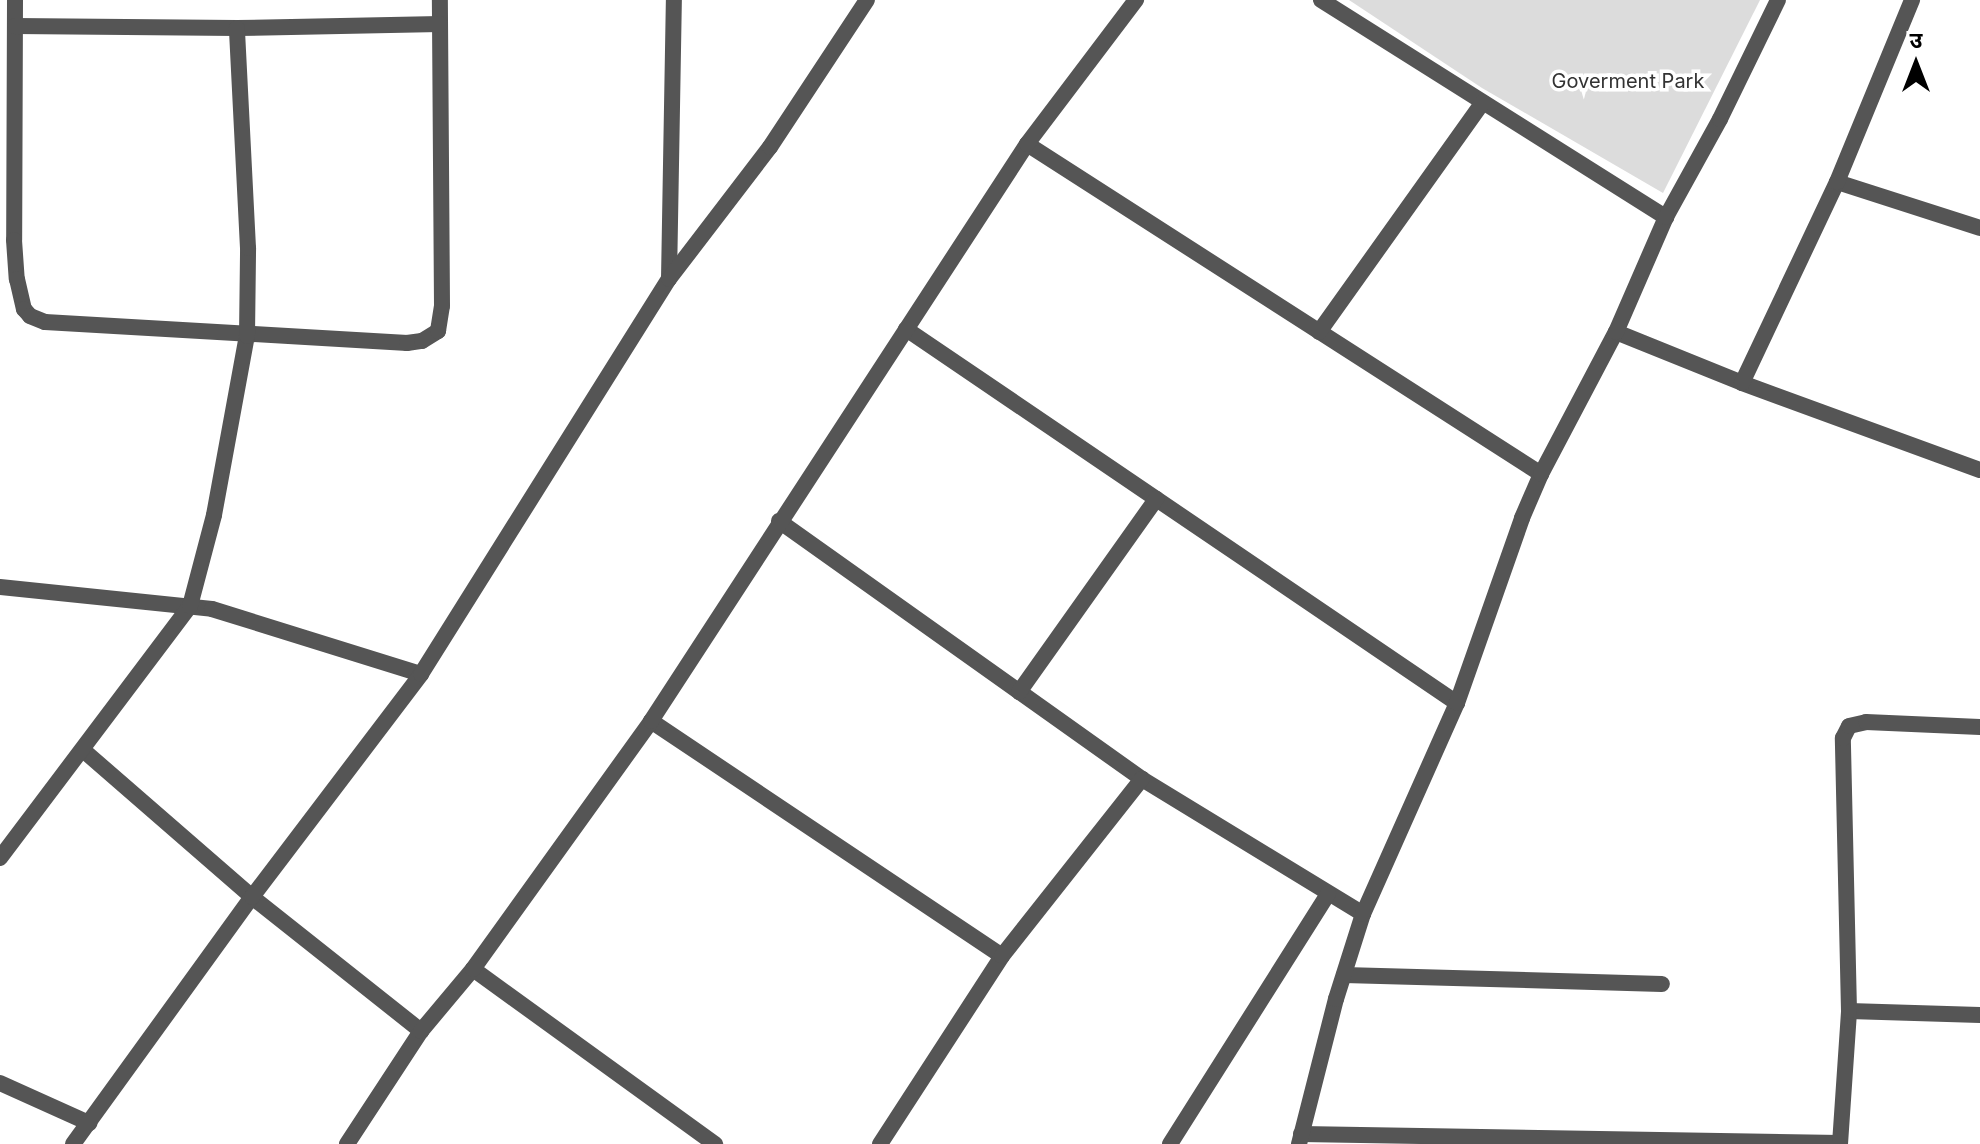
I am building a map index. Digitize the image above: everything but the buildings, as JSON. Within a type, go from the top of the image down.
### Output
[{"type":"street","points":[[15,0],[14,240],[17,279],[24,309],[45,322],[407,343],[422,341],[438,331],[442,306],[440,0]]},
{"type":"street","points":[[669,279],[674,0]]},
{"type":"street","points":[[73,1144],[252,897],[421,674],[669,279],[770,147],[867,0]]},
{"type":"street","points":[[347,1144],[421,1031],[473,969],[651,721],[1027,144],[1136,0]]},
{"type":"street","points":[[1321,0],[1666,217]]},
{"type":"street","points":[[1778,0],[1720,119],[1666,217],[1616,332],[1541,474],[1457,703],[1363,914],[1300,1139],[1840,1143],[1849,1011],[1842,746],[1846,731],[1849,726],[1866,722],[1980,727]]},
{"type":"street","points":[[1742,383],[1837,182],[1912,0]]},
{"type":"street","points":[[15,26],[237,28],[440,24]]},
{"type":"street","points":[[0,858],[190,606],[214,515],[247,336],[248,248],[237,28]]},
{"type":"street","points":[[1319,332],[1483,102]]},
{"type":"street","points":[[1027,144],[1541,474]]},
{"type":"street","points":[[1837,182],[1980,228]]},
{"type":"street","points":[[906,329],[1457,703]]},
{"type":"street","points":[[1616,332],[1742,383],[1980,470]]},
{"type":"street","points":[[1019,692],[1156,499]]},
{"type":"street","points":[[779,521],[1142,779],[1363,914]]},
{"type":"street","points":[[0,587],[190,606],[236,615],[421,674]]},
{"type":"street","points":[[651,721],[1002,956]]},
{"type":"street","points":[[83,750],[252,897],[421,1031]]},
{"type":"street","points":[[880,1144],[1002,956],[1142,779]]},
{"type":"street","points":[[1170,1144],[1328,894]]},
{"type":"street","points":[[473,969],[715,1144]]},
{"type":"street","points":[[1344,975],[1662,984]]},
{"type":"street","points":[[1849,1011],[1980,1015]]},
{"type":"street","points":[[0,1083],[89,1123]]},
{"type":"green space","name":"Goverment Park","points":[[1349,0],[1760,0],[1663,193],[1482,88]]}]
